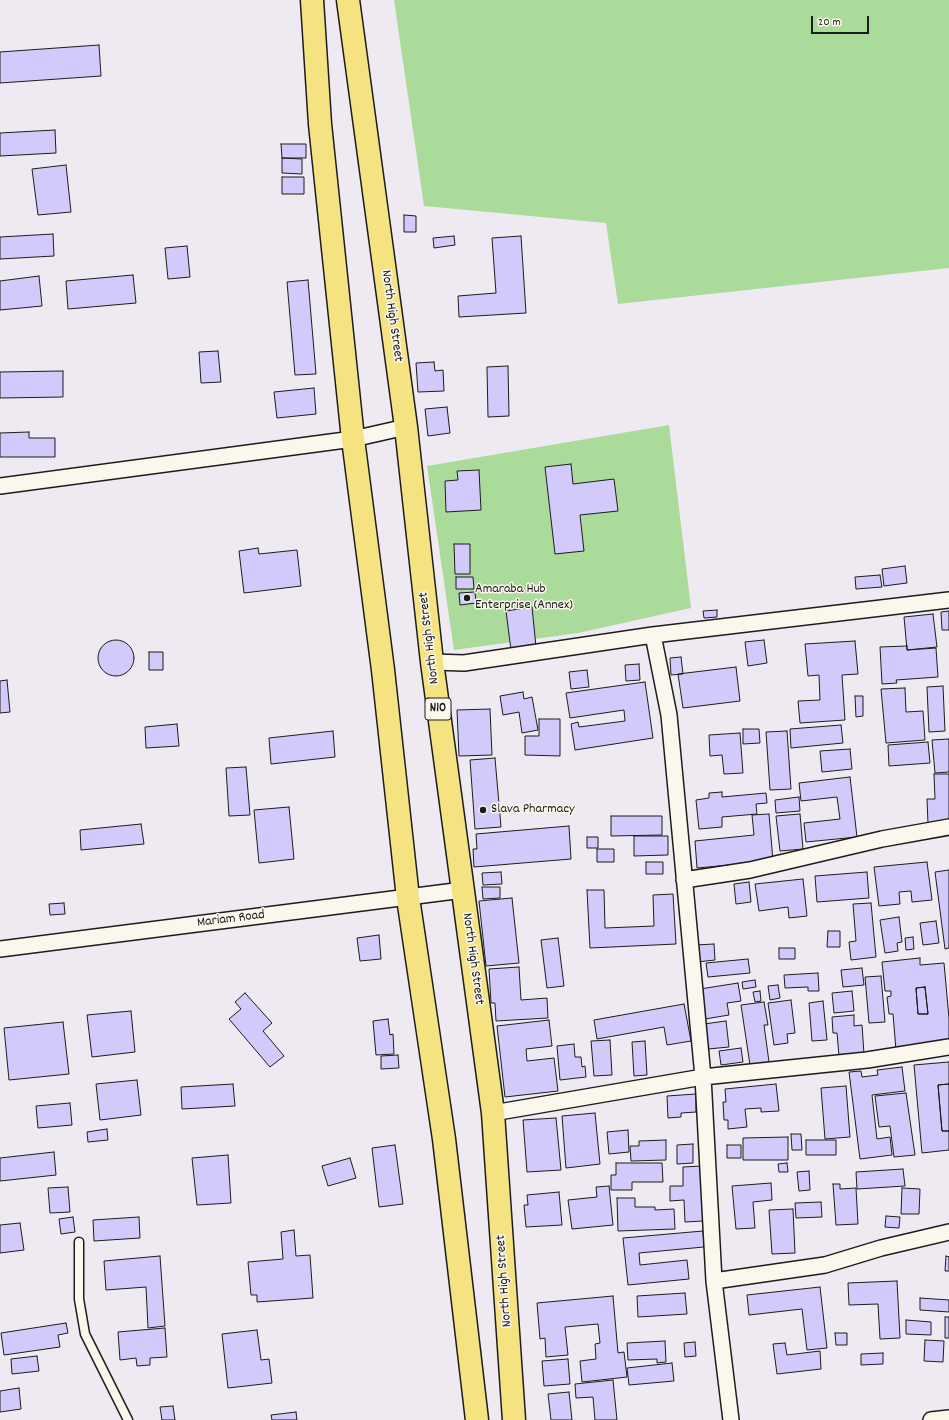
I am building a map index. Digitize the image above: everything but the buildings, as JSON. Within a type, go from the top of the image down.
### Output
[{"type":"highway","points":[[312,0],[320,124],[353,439],[383,670],[408,898],[444,1139],[477,1420]]},
{"type":"highway","name":"North High Street","points":[[348,0],[406,427],[432,662],[493,1113],[514,1420]]},
{"type":"street","points":[[0,486],[353,439],[406,427]]},
{"type":"street","points":[[432,662],[464,663],[653,636],[949,600]]},
{"type":"street","points":[[653,636],[669,715],[702,1077],[714,1281],[731,1420]]},
{"type":"street","points":[[684,880],[750,870],[882,839],[949,827]]},
{"type":"street","name":"Mariam Road","points":[[0,949],[463,890]]},
{"type":"street","points":[[493,1113],[702,1077],[867,1060],[949,1047]]},
{"type":"street","points":[[714,1281],[825,1265],[881,1248],[949,1232]]},
{"type":"street","points":[[930,1420],[949,1418]]},
{"type":"lane","points":[[79,1242],[79,1299],[85,1334],[128,1420]]},
{"type":"green space","points":[[394,0],[949,0],[949,268],[618,304],[606,223],[424,206]]},
{"type":"green space","points":[[669,425],[691,608],[578,633],[454,650],[427,466]]},
{"type":"place","name":"Amaraba Hub Enterprise (Annex)","points":[[467,598]]},
{"type":"place","name":"Slava Pharmacy","points":[[483,810]]}]
